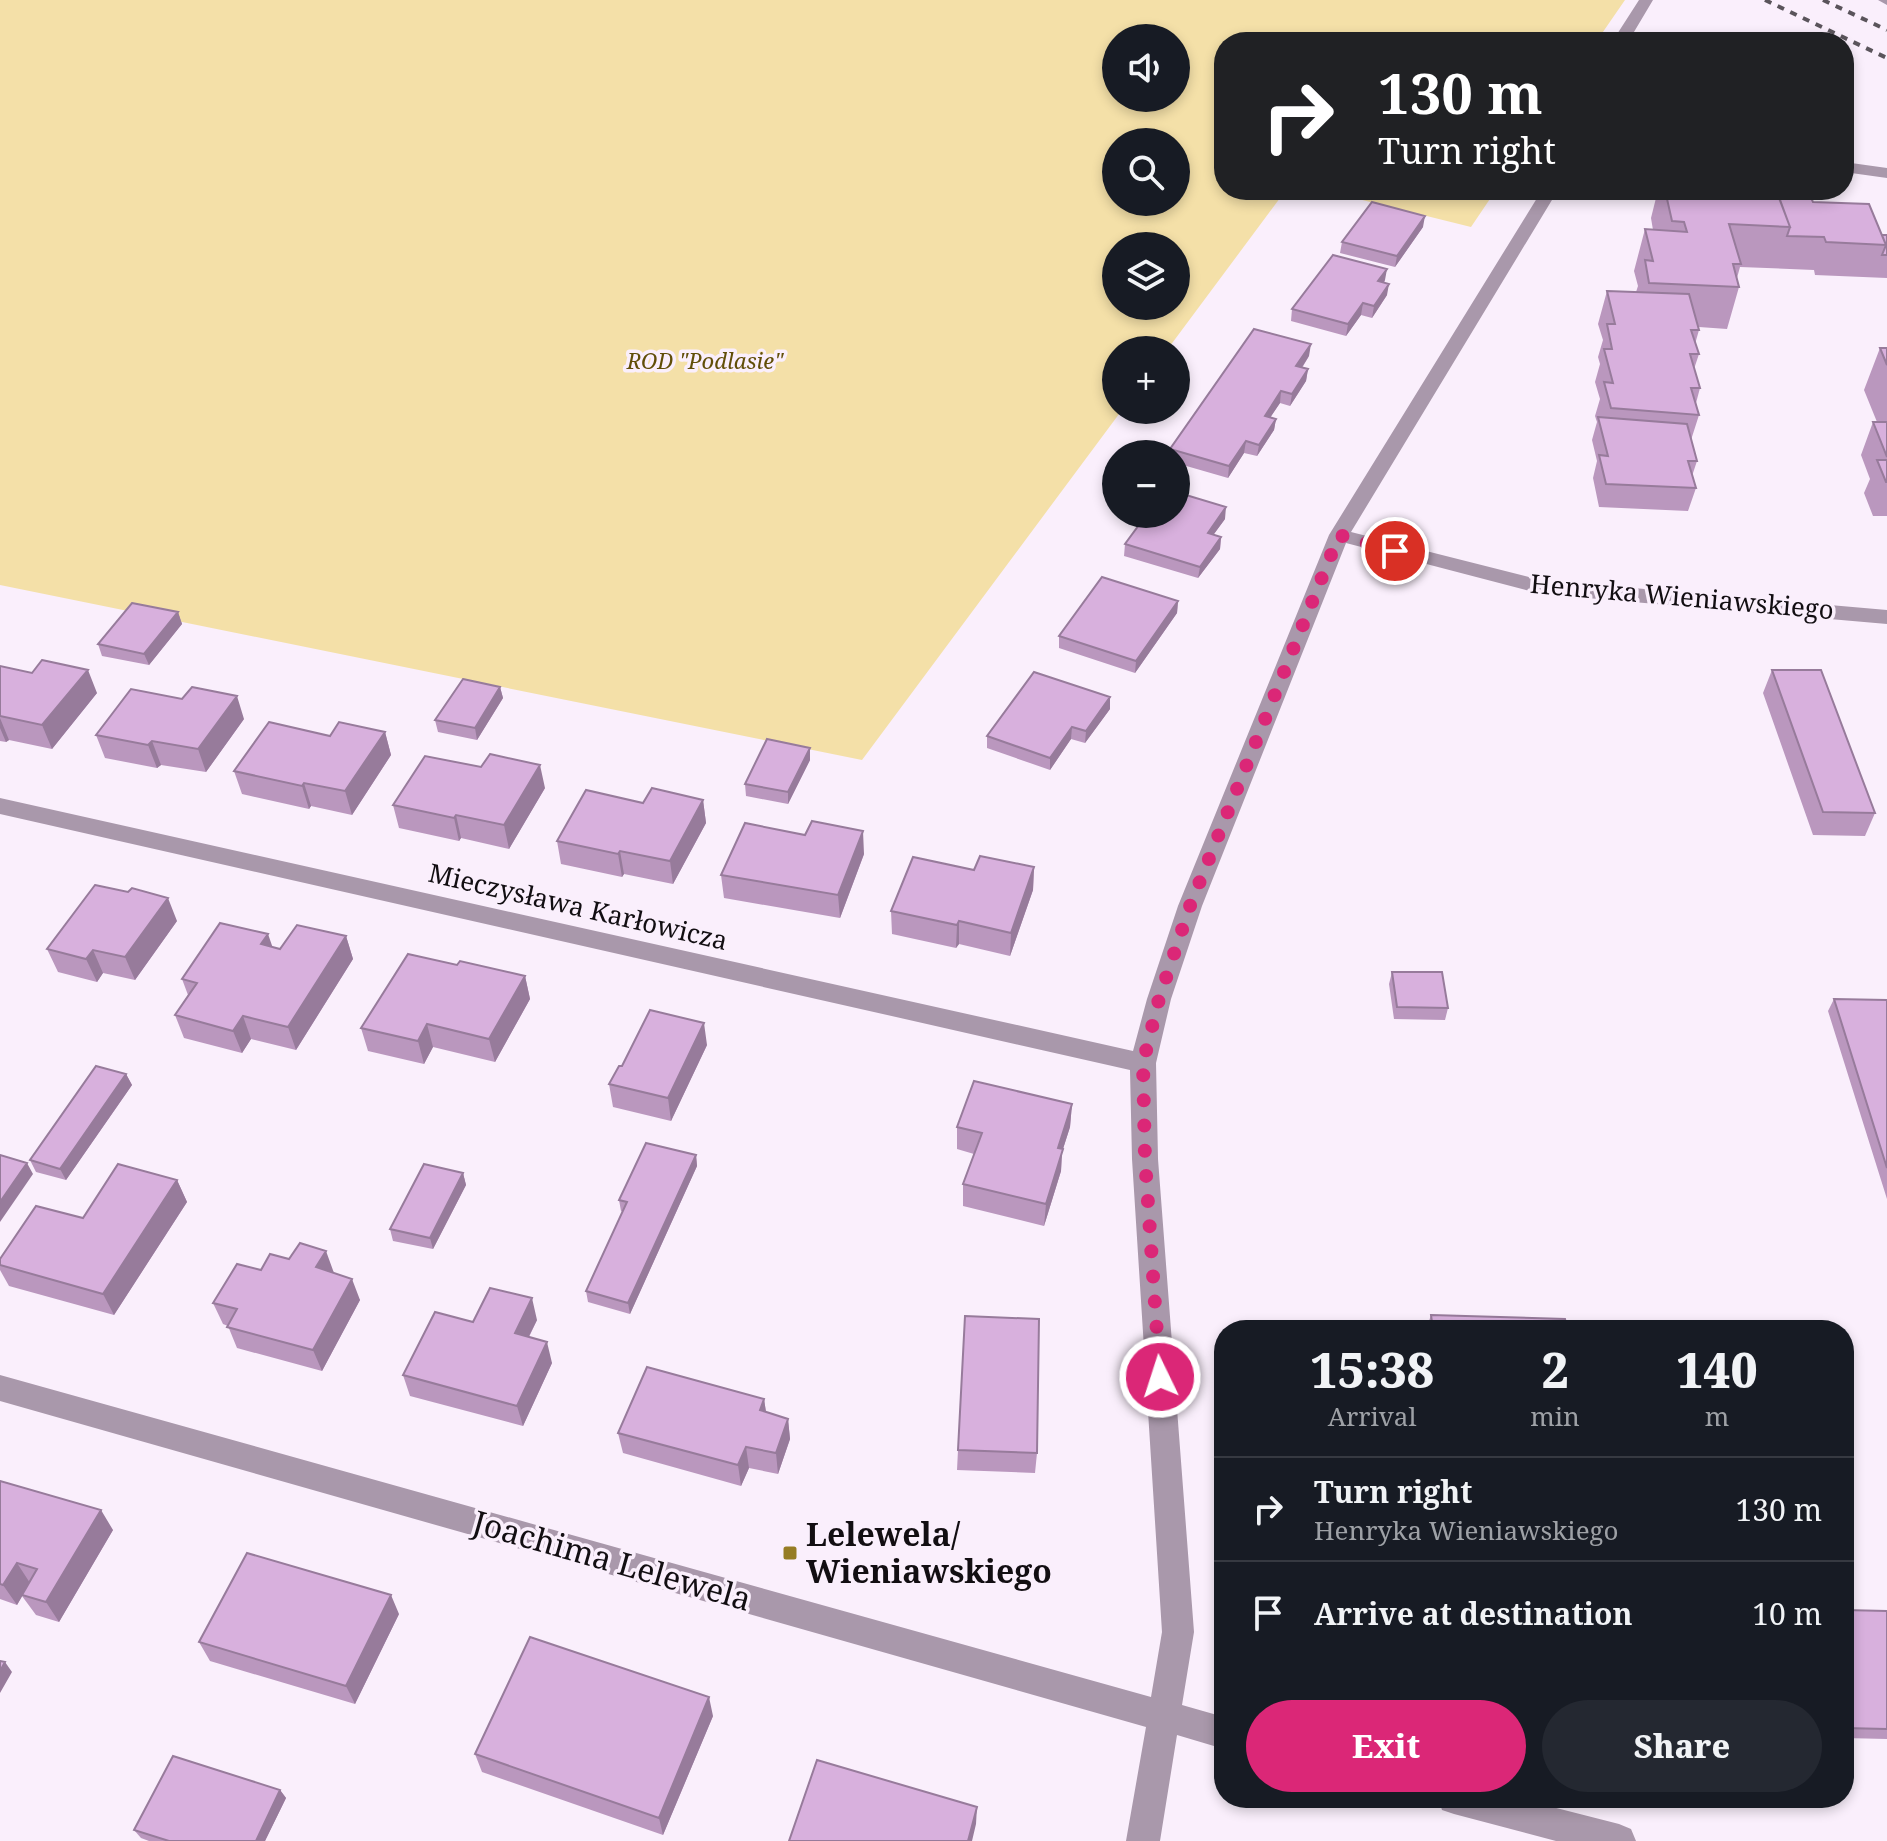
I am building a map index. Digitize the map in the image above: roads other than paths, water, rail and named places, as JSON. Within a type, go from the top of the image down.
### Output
[{"type":"street","points":[[1626,32],[1646,0]]},
{"type":"street","points":[[1854,168],[1887,173]]},
{"type":"street","points":[[1143,1841],[1178,1632],[1145,1159],[1143,1063],[1159,999],[1190,906],[1339,535],[1544,200]]},
{"type":"street","name":"Henryka Wieniawskiego","points":[[1339,535],[1541,587],[1887,617]]},
{"type":"street","name":"Mieczysława Karłowicza","points":[[0,806],[1143,1063]]},
{"type":"street","name":"Joachima Lelewela","points":[[0,1388],[1214,1730]]},
{"type":"street","points":[[1492,1808],[1619,1841]]},
{"type":"railway","points":[[1765,0],[1832,32]]},
{"type":"railway","points":[[1823,0],[1887,30]]},
{"type":"railway","points":[[1854,42],[1887,58]]},
{"type":"place","name":"Lelewela/ Wieniawskiego","points":[[790,1553]]},
{"type":"park label","name":"ROD \"Podlasie\"","points":[[705,361]]}]
